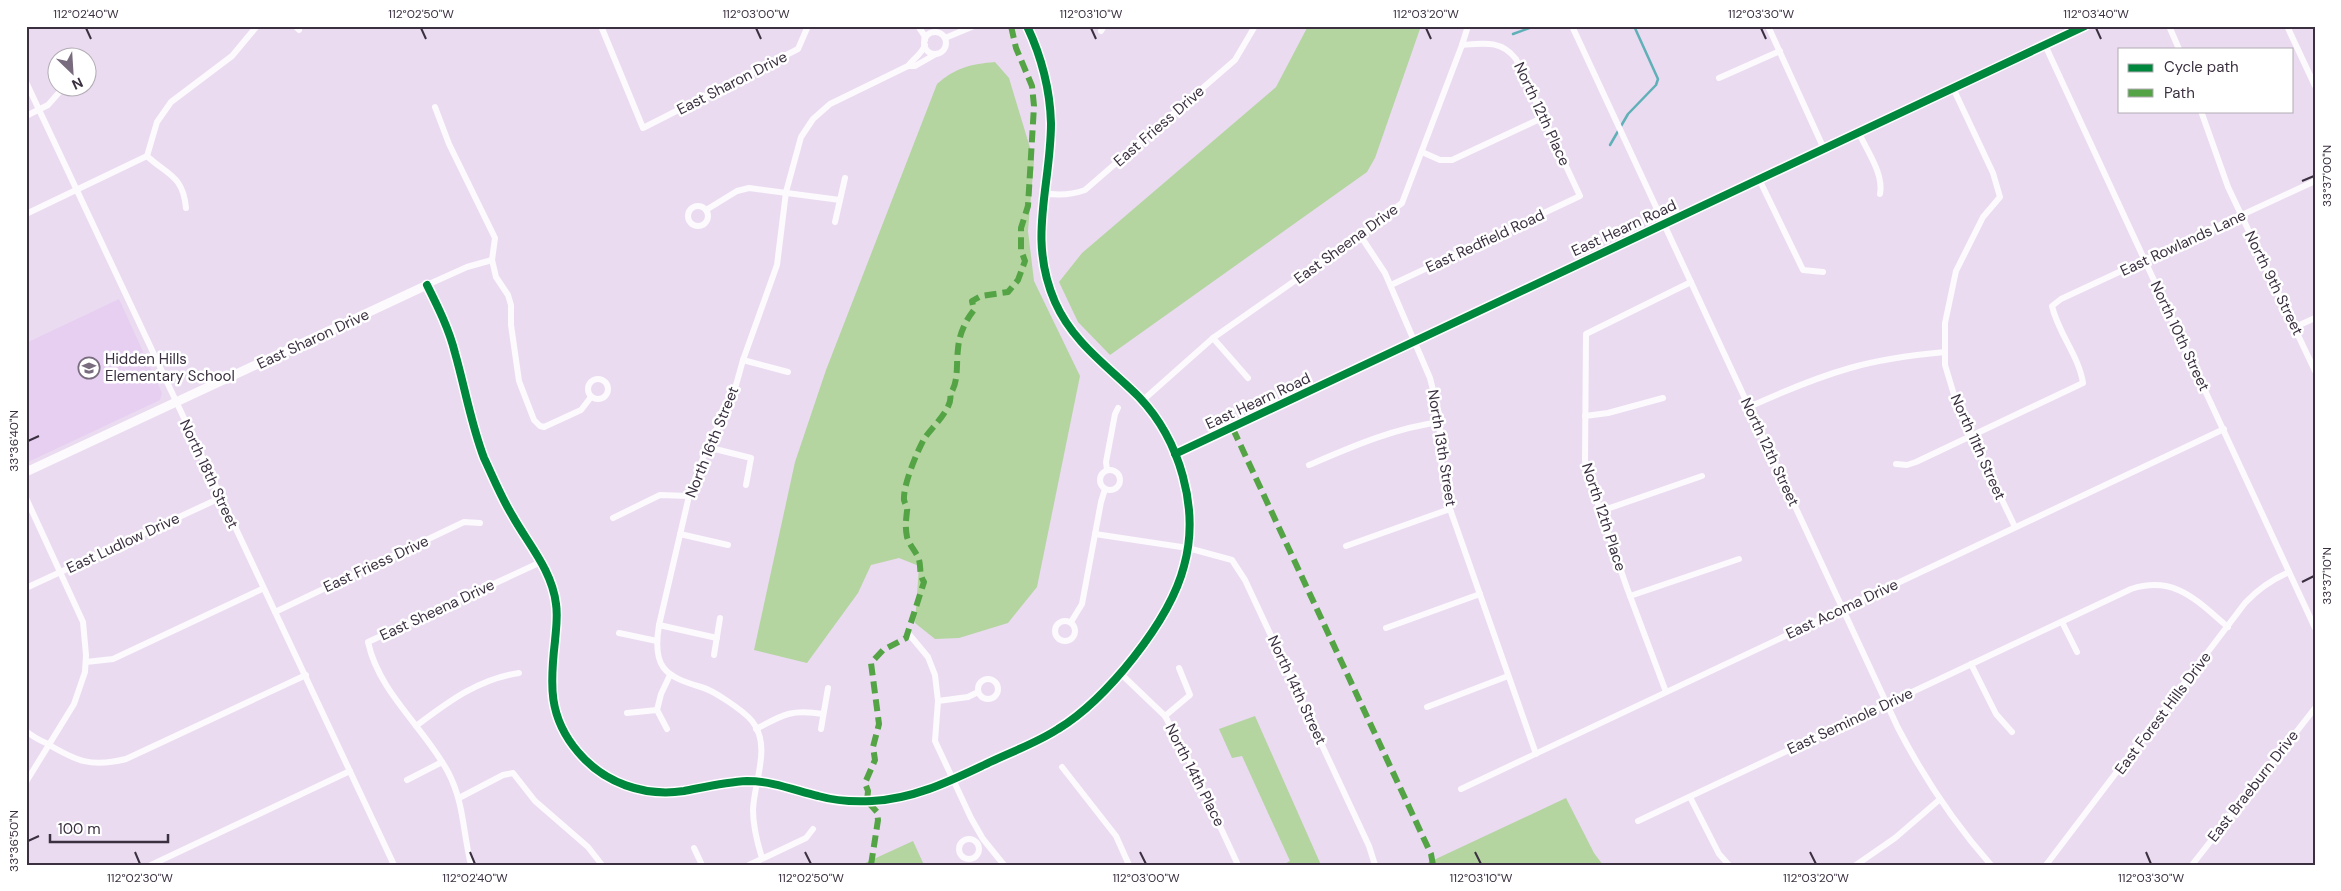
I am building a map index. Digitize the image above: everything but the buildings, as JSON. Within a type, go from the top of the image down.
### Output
[{"type":"street","points":[[26,214],[146,156],[158,122],[171,102],[232,56],[257,26]]},
{"type":"street","name":"East Sharon Drive","points":[[601,26],[643,128],[798,50],[808,26]]},
{"type":"street","points":[[918,26],[924,35],[924,43],[930,52],[936,54],[944,48],[945,38]]},
{"type":"street","points":[[927,26],[945,38]]},
{"type":"street","points":[[945,38],[974,26]]},
{"type":"street","points":[[427,285],[448,329],[474,428],[485,459],[508,510],[541,562],[550,580],[557,606],[551,682],[559,723],[580,755],[598,772],[633,789],[660,792],[745,781],[773,783],[841,801],[875,801],[905,797],[952,780],[1054,732],[1076,717],[1104,691],[1142,645],[1168,605],[1184,569],[1188,548],[1189,500],[1175,454],[1160,426],[1142,401],[1083,346],[1057,307],[1045,272],[1040,239],[1043,193],[1051,127],[1049,91],[1043,65],[1027,26]]},
{"type":"street","name":"East Friess Drive","points":[[1043,193],[1072,195],[1086,190],[1235,60],[1255,26]]},
{"type":"street","name":"East Sheena Drive","points":[[1142,401],[1213,338],[1360,235],[1402,203],[1468,26]]},
{"type":"street","name":"North 12th Street","points":[[1572,26],[1910,752],[1939,800],[1967,838],[1991,865]]},
{"type":"street","points":[[1768,26],[1824,149]]},
{"type":"street","name":"East Hearn Road","points":[[1175,454],[2086,26]]},
{"type":"street","points":[[2169,26],[2179,48]]},
{"type":"street","points":[[2287,26],[2315,86]]},
{"type":"street","points":[[924,43],[931,33],[937,33]]},
{"type":"street","name":"North 16th Street","points":[[670,675],[658,658],[657,641],[689,496],[707,447],[730,403],[743,360],[777,265],[786,192],[801,137],[812,119],[830,104],[908,66],[921,54],[924,43]]},
{"type":"street","name":"North 12th Place","points":[[1462,45],[1489,43],[1509,51],[1516,59],[1580,196]]},
{"type":"street","name":"North 10th Street","points":[[2045,46],[2315,628]]},
{"type":"street","points":[[1719,78],[1780,51]]},
{"type":"street","name":"North 16th Street","points":[[908,66],[915,66],[936,54]]},
{"type":"street","name":"North 18th Street","points":[[26,82],[262,589],[306,675],[393,865]]},
{"type":"street","name":"North 11th Street","points":[[1953,88],[1993,173],[2000,197],[1983,217],[1956,271],[1945,323],[1945,365],[1952,391],[2015,528]]},
{"type":"street","points":[[26,116],[48,106],[55,98]]},
{"type":"street","points":[[435,107],[450,144],[495,238],[492,260],[496,277],[508,295],[511,306],[511,325],[520,381],[534,420],[544,427],[581,410],[591,397]]},
{"type":"street","name":"North 9th Street","points":[[2201,112],[2216,158],[2241,215],[2315,371]]},
{"type":"street","points":[[1422,152],[1440,160],[1452,160],[1544,117]]},
{"type":"street","points":[[1859,133],[1879,176],[1882,187],[1880,194]]},
{"type":"street","points":[[146,156],[170,172],[179,183],[185,194],[186,208]]},
{"type":"street","points":[[835,222],[845,178]]},
{"type":"street","points":[[1759,179],[1803,270],[1823,272]]},
{"type":"street","name":"East Rowlands Lane","points":[[1972,436],[2083,383],[2081,372],[2055,318],[2052,306],[2145,260],[2315,181]]},
{"type":"street","points":[[706,210],[737,191],[749,188],[840,200]]},
{"type":"street","name":"East Redfield Road","points":[[1390,286],[1580,196]]},
{"type":"street","name":"North 13th Street","points":[[1360,235],[1390,286],[1434,389],[1440,422],[1442,472],[1450,509],[1536,754]]},
{"type":"street","name":"East Sharon Drive","points":[[26,472],[427,285],[467,267],[492,260]]},
{"type":"street","name":"North 12th Place","points":[[1666,692],[1630,596],[1586,461],[1586,334],[1691,282]]},
{"type":"street","points":[[2295,327],[2315,318]]},
{"type":"street","points":[[1213,338],[1248,378]]},
{"type":"street","points":[[1749,407],[1798,385],[1851,368],[1899,357],[1945,352]]},
{"type":"street","points":[[743,360],[788,372]]},
{"type":"street","points":[[1585,416],[1608,413],[1663,398]]},
{"type":"street","points":[[1107,470],[1106,462],[1115,414],[1118,408]]},
{"type":"street","points":[[1309,465],[1358,444],[1424,424],[1440,422]]},
{"type":"street","name":"East Acoma Drive","points":[[1461,790],[2224,429]]},
{"type":"street","points":[[1896,464],[1907,465],[1916,462],[1972,436]]},
{"type":"street","points":[[707,447],[751,458],[746,485]]},
{"type":"street","points":[[1071,622],[1082,604],[1105,489],[1100,480],[1102,473],[1107,470],[1116,471],[1121,480],[1115,489],[1105,489]]},
{"type":"street","points":[[1601,511],[1702,476]]},
{"type":"street","points":[[613,518],[660,495],[689,496]]},
{"type":"street","points":[[26,498],[83,622],[86,662],[85,672],[74,704],[26,782]]},
{"type":"street","name":"East Ludlow Drive","points":[[26,588],[220,498]]},
{"type":"street","points":[[1346,546],[1450,509]]},
{"type":"street","name":"East Friess Drive","points":[[274,612],[464,522],[480,523]]},
{"type":"street","points":[[680,534],[728,545]]},
{"type":"street","name":"North 14th Street","points":[[1095,534],[1188,548],[1232,560],[1245,580],[1370,846],[1375,865]]},
{"type":"street","points":[[1630,596],[1739,559]]},
{"type":"street","name":"East Sheena Drive","points":[[416,726],[386,683],[370,651],[368,642],[541,562]]},
{"type":"street","name":"East Forest Hills Drive","points":[[2046,865],[2257,590],[2289,572]]},
{"type":"street","name":"East Seminole Drive","points":[[1638,821],[2131,589],[2155,584],[2167,585],[2186,594],[2228,627]]},
{"type":"street","points":[[86,662],[113,659],[262,589]]},
{"type":"street","points":[[1386,628],[1480,594]]},
{"type":"street","points":[[714,655],[720,618]]},
{"type":"street","points":[[2062,622],[2077,652]]},
{"type":"street","points":[[659,625],[717,638]]},
{"type":"street","points":[[620,633],[657,641]]},
{"type":"street","points":[[908,634],[928,657],[935,676],[938,701],[935,741],[981,841],[1004,865]]},
{"type":"street","points":[[1971,664],[1996,714],[2012,732]]},
{"type":"street","points":[[1165,716],[1190,695],[1179,668]]},
{"type":"street","name":"North 14th Place","points":[[1119,672],[1165,716],[1188,758],[1238,865]]},
{"type":"street","points":[[471,865],[459,798],[442,762],[416,726],[455,697],[482,683],[519,673]]},
{"type":"street","points":[[26,731],[78,761],[91,764],[109,763],[126,759],[306,675]]},
{"type":"street","points":[[667,728],[657,710],[661,694],[670,675],[714,693],[751,719],[756,729],[761,754],[753,824],[762,858]]},
{"type":"street","points":[[1427,707],[1508,676]]},
{"type":"street","points":[[821,729],[828,688]]},
{"type":"street","points":[[938,701],[968,697],[978,692]]},
{"type":"street","name":"East Braeburn Drive","points":[[2192,865],[2315,708]]},
{"type":"street","points":[[627,714],[657,710]]},
{"type":"street","points":[[756,729],[791,712],[804,711],[824,714]]},
{"type":"street","points":[[407,780],[442,762]]},
{"type":"street","points":[[1062,767],[1116,836],[1129,865]]},
{"type":"street","points":[[151,865],[350,771]]},
{"type":"street","points":[[459,798],[502,775],[512,773],[535,801],[588,847],[602,865]]},
{"type":"street","points":[[1690,797],[1715,848],[1729,865]]},
{"type":"street","points":[[1856,865],[1895,838],[1939,800]]},
{"type":"street","points":[[749,865],[806,838],[813,829]]},
{"type":"street","points":[[694,848],[702,865]]},
{"type":"shaded area","name":"Hidden Hills Elementary School","points":[[119,299],[162,393],[160,400],[26,463],[26,343]]},
{"type":"green space","points":[[1308,26],[1421,26],[1375,158],[1367,172],[1110,355],[1078,322],[1059,282],[1082,253],[1276,87]]},
{"type":"green space","points":[[995,62],[1009,78],[1034,161],[1028,231],[1034,281],[1080,376],[1037,587],[1008,623],[959,638],[935,639],[915,623],[919,566],[899,558],[871,565],[858,593],[807,663],[754,650],[795,462],[826,370],[937,84],[950,74],[964,68]]},
{"type":"green space","points":[[1255,716],[1321,865],[1282,865],[1290,861],[1242,756],[1232,758],[1219,729]]},
{"type":"green space","points":[[1566,798],[1594,853],[1603,865],[1423,865]]},
{"type":"green space","points":[[913,841],[924,865],[861,865],[865,863]]},
{"type":"waterway","points":[[1513,34],[1535,26]]},
{"type":"waterway","points":[[1610,145],[1628,114],[1656,85],[1658,79],[1634,26]]},
{"type":"marked path","points":[[871,865],[878,820],[877,812],[867,801],[868,791],[865,783],[875,760],[873,747],[879,724],[871,663],[883,650],[906,638],[924,582],[921,576],[918,557],[907,537],[907,508],[904,494],[908,478],[924,439],[949,405],[950,394],[956,379],[957,355],[961,333],[974,310],[972,301],[981,296],[1008,292],[1018,280],[1025,261],[1021,250],[1021,228],[1028,206],[1034,106],[1032,86],[1016,48],[1011,26]]},
{"type":"marked path","points":[[1233,429],[1431,854],[1433,865]]},
{"type":"cycle path","points":[[427,285],[453,344],[484,458],[508,508],[550,580],[557,613],[552,672],[553,700],[556,713],[568,739],[588,763],[612,780],[654,792],[684,791],[731,782],[756,781],[825,798],[852,801],[887,800],[902,797],[930,789],[957,778],[1031,744],[1058,729],[1077,716],[1096,699],[1134,657],[1165,611],[1177,588],[1188,544],[1188,499],[1183,476],[1166,434],[1139,397],[1092,354],[1072,330],[1055,302],[1047,279],[1041,234],[1050,146],[1050,110],[1044,73],[1027,26]]},
{"type":"cycle path","points":[[1175,454],[2085,26]]},
{"type":"place","name":"Hidden Hills Elementary School","points":[[89,368]]}]
